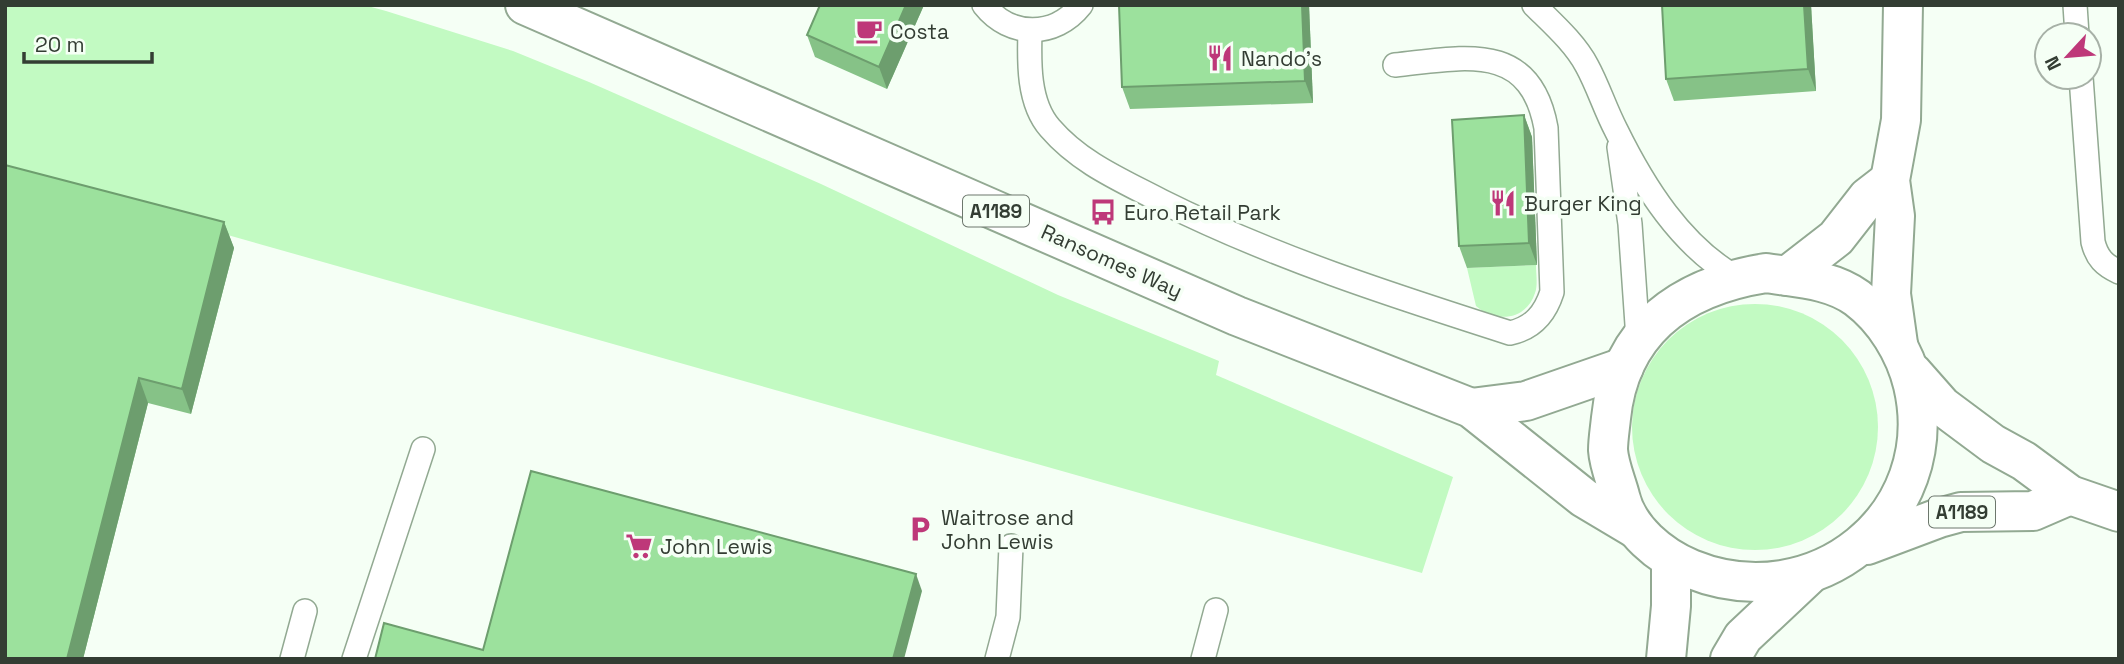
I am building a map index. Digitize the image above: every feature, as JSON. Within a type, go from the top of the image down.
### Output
[{"type":"main road","name":"Ransomes Way","points":[[525,5],[1237,316],[1471,408],[1584,498],[1636,529]]},
{"type":"main road","points":[[1730,659],[1743,637],[1808,576],[1858,549],[1894,509],[1916,456],[1920,412],[1903,356],[1891,294],[1895,216],[1890,180],[1900,120],[1903,5]]},
{"type":"main road","points":[[1787,276],[1836,238],[1868,197],[1890,180]]},
{"type":"main road","points":[[1808,576],[1775,583],[1718,580],[1671,560],[1636,529],[1622,503],[1608,450],[1614,393],[1631,353],[1679,302],[1737,278],[1766,273],[1822,281],[1856,298],[1957,419],[2024,461],[2070,495],[2119,512]]},
{"type":"main road","name":"Ransomes Way","points":[[1471,408],[1526,401],[1631,353]]},
{"type":"main road","name":"A1189","points":[[1858,549],[1939,518],[1961,513],[2033,511],[2070,495]]},
{"type":"main road","points":[[1666,659],[1671,606],[1671,560]]},
{"type":"lane","points":[[984,5],[993,16],[1011,27],[1030,31],[1049,29],[1066,21],[1081,5]]},
{"type":"lane","points":[[1534,5],[1586,64],[1616,130],[1662,206],[1693,247],[1712,263],[1737,278]]},
{"type":"lane","points":[[1030,31],[1029,69],[1048,127],[1090,165],[1210,225],[1310,267],[1510,334],[1525,330],[1542,315],[1552,292],[1546,128],[1542,105],[1532,88],[1503,64],[1475,56],[1395,65]]},
{"type":"lane","points":[[2082,91],[2092,242],[2096,255],[2106,266],[2119,272]]},
{"type":"lane","points":[[1616,130],[1630,224],[1631,353]]},
{"type":"lane","points":[[354,659],[423,449]]},
{"type":"lane","points":[[997,659],[1008,617],[1011,546]]},
{"type":"lane","points":[[1203,659],[1216,610]]},
{"type":"lane","points":[[292,659],[305,611]]},
{"type":"green space","points":[[5,5],[364,5],[513,51],[821,184],[1058,295],[1219,361],[1216,375],[1453,477],[1422,573],[5,172]]},
{"type":"green space","points":[[1536,265],[1536,290],[1525,309],[1517,314],[1501,317],[1476,306],[1467,268]]},
{"type":"green space","points":[[1767,304],[1791,309],[1813,318],[1842,340],[1858,358],[1869,380],[1876,403],[1876,451],[1869,474],[1858,496],[1842,514],[1824,530],[1791,545],[1767,550],[1743,550],[1719,545],[1686,530],[1652,496],[1634,451],[1632,415],[1637,391],[1652,358],[1686,324],[1731,306]]},
{"type":"building","points":[[820,5],[906,5],[879,67],[807,35]]},
{"type":"building","name":"Nando's","points":[[1119,5],[1302,5],[1305,81],[1122,87]]},
{"type":"building","points":[[1662,5],[1804,5],[1808,69],[1666,79]]},
{"type":"building","name":"Burger King","points":[[1524,115],[1529,243],[1459,246],[1452,120]]},
{"type":"building","points":[[5,165],[224,222],[182,389],[139,378],[67,659],[5,659]]},
{"type":"building","name":"John Lewis","points":[[531,471],[916,574],[893,659],[375,659],[384,623],[483,650]]},
{"type":"place","name":"Costa","points":[[869,31]]},
{"type":"place","name":"Nando's","points":[[1220,58]]},
{"type":"place","name":"Burger King","points":[[1503,203]]},
{"type":"place","name":"Euro Retail Park","points":[[1103,212]]},
{"type":"place","name":"Waitrose and John Lewis","points":[[920,529]]},
{"type":"place","name":"John Lewis","points":[[639,546]]}]
